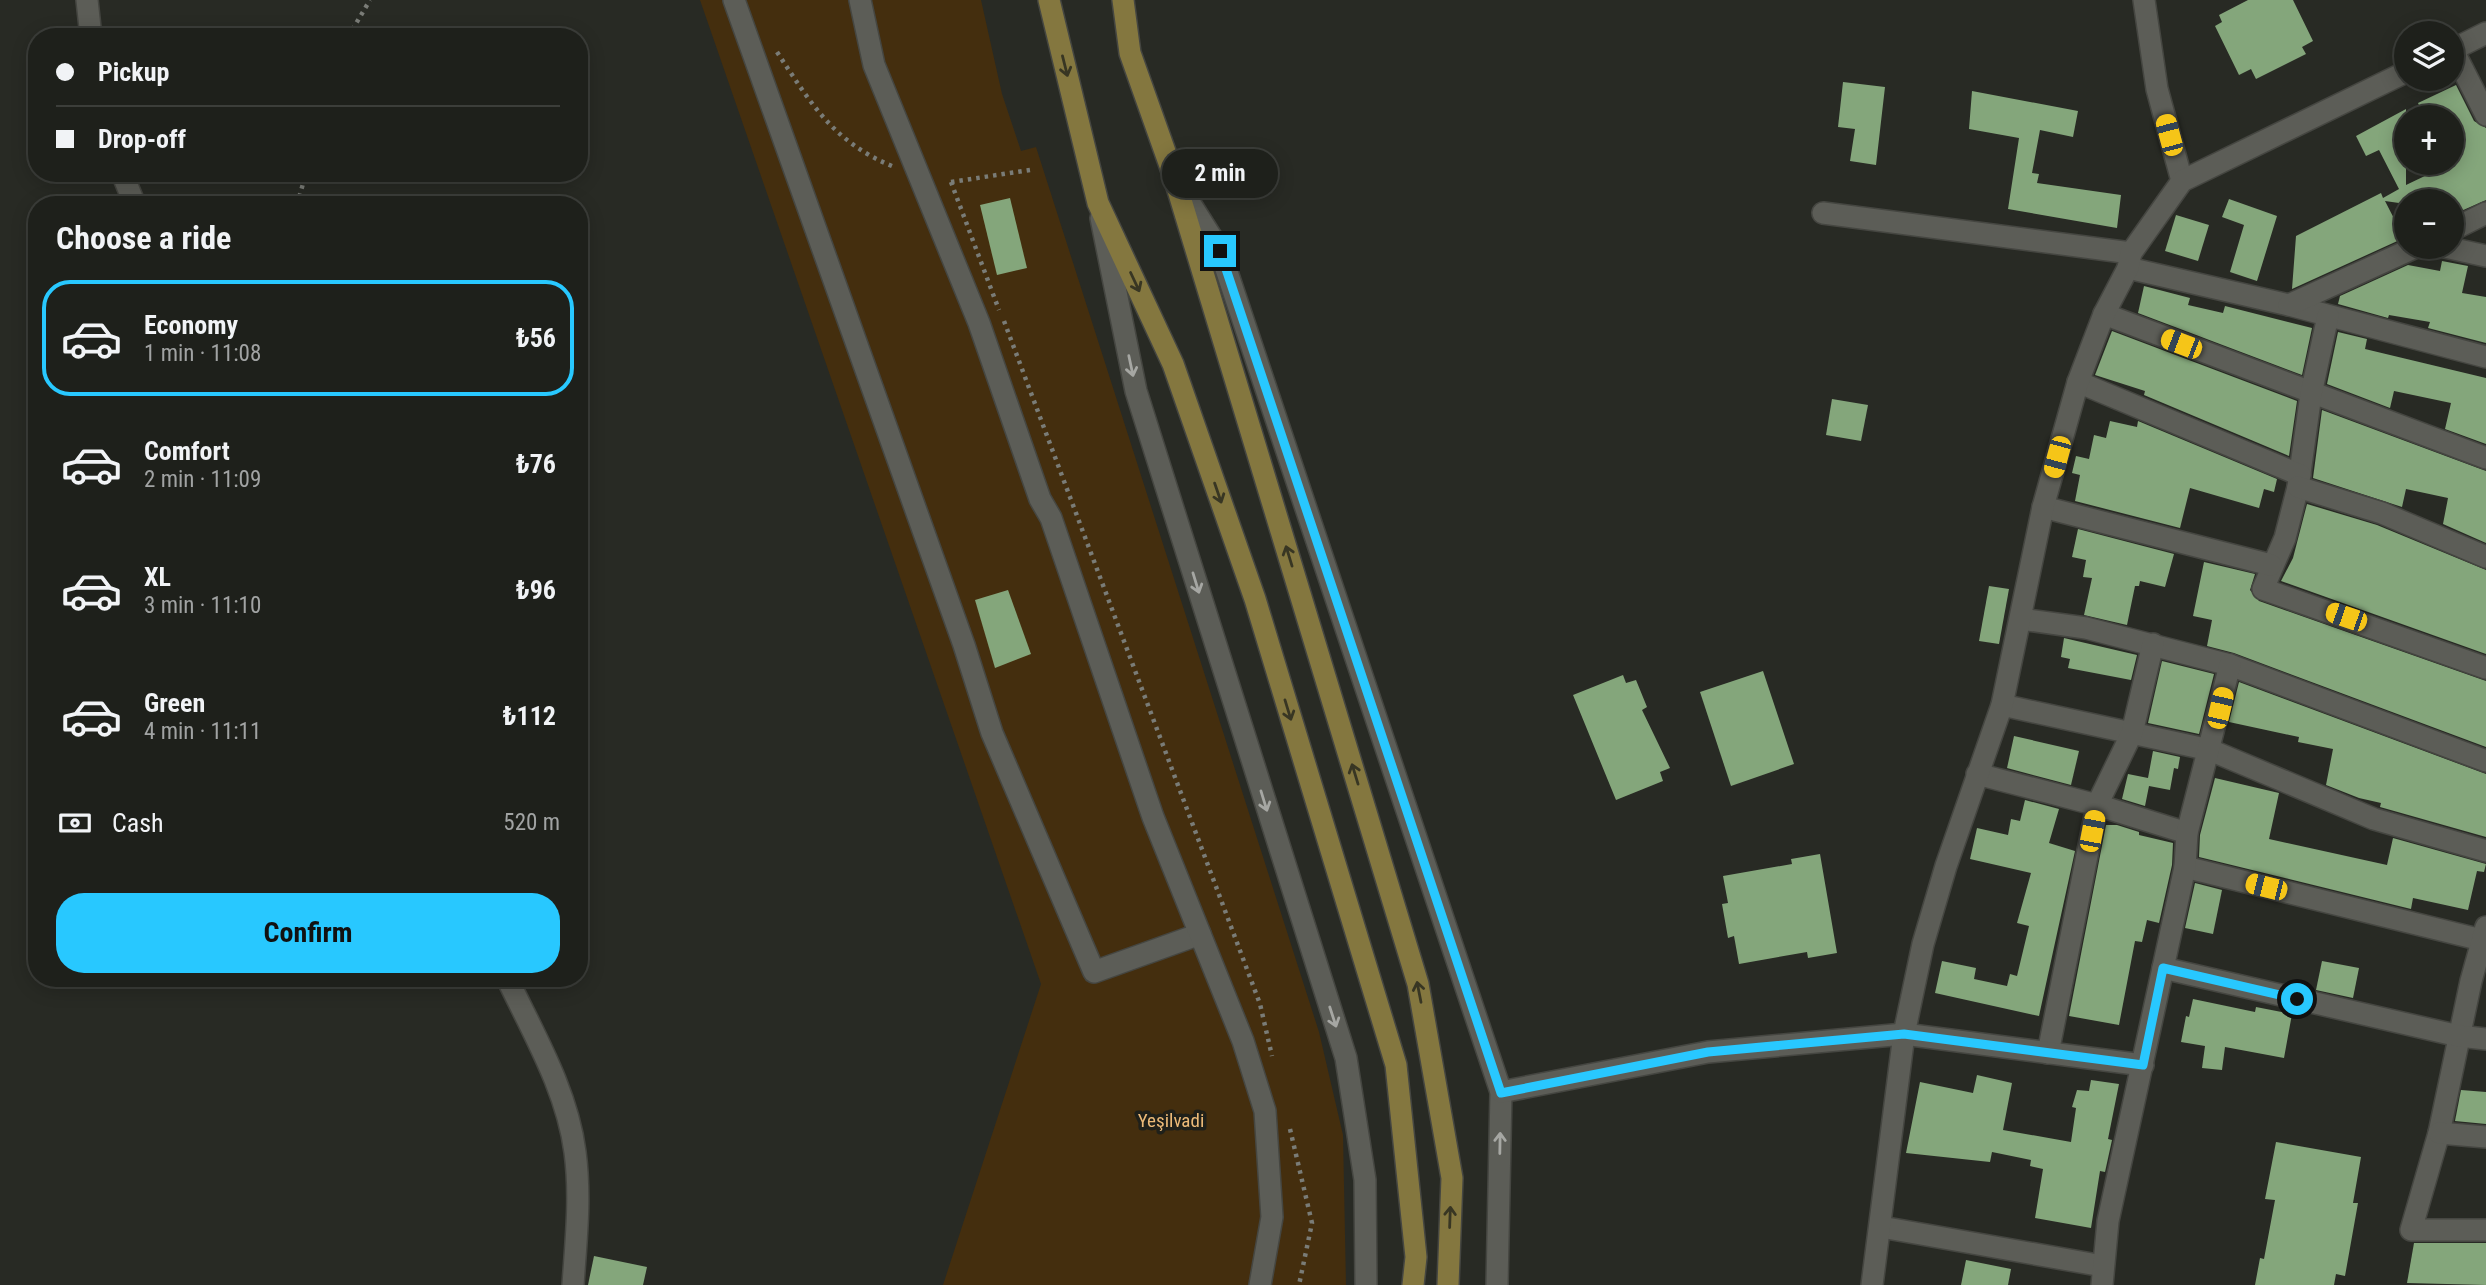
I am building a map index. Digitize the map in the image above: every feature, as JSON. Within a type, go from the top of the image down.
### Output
[{"type":"main road","points":[[1049,0],[1098,203],[1173,364],[1255,599],[1396,1065],[1416,1257],[1413,1285]]},
{"type":"main road","points":[[1123,0],[1130,53],[1174,177],[1418,984],[1452,1178],[1448,1285]]},
{"type":"street","points":[[87,0],[90,28]]},
{"type":"street","points":[[734,0],[960,632],[992,733],[1094,972],[1200,934]]},
{"type":"street","points":[[860,0],[874,65],[979,323],[1040,499],[1051,518],[1153,817],[1243,1041],[1265,1111],[1272,1217],[1260,1285]]},
{"type":"street","points":[[2144,0],[2157,89],[2182,181]]},
{"type":"street","points":[[2464,44],[2486,33]]},
{"type":"street","points":[[2464,73],[2486,115]]},
{"type":"street","points":[[1872,1285],[1904,1034],[1923,944],[1977,774],[2003,705],[2043,507],[2078,382],[2104,314],[2129,260],[2182,181],[2394,78]]},
{"type":"street","points":[[1174,177],[1220,251],[1501,1093],[1497,1285]]},
{"type":"street","points":[[1098,203],[1136,391],[1346,1058],[1365,1180],[1366,1285]]},
{"type":"street","points":[[1823,213],[2129,260],[2486,357]]},
{"type":"street","points":[[2464,224],[2486,214]]},
{"type":"street","points":[[2464,251],[2486,256]]},
{"type":"street","points":[[2289,305],[2394,257]]},
{"type":"street","points":[[2104,314],[2486,458]]},
{"type":"street","points":[[2328,316],[2311,394],[2299,481],[2285,538],[2271,565],[2263,590],[2486,668]]},
{"type":"street","points":[[2078,382],[2299,481],[2486,557]]},
{"type":"street","points":[[2043,507],[2271,565]]},
{"type":"street","points":[[2021,619],[2086,628],[2230,665],[2486,761]]},
{"type":"street","points":[[2048,1053],[2098,805],[2132,733],[2152,644]]},
{"type":"street","points":[[1881,1227],[2102,1276],[2108,1221],[2185,867],[2186,833],[2210,750],[2230,665]]},
{"type":"street","points":[[2003,705],[2210,750],[2374,819],[2486,851]]},
{"type":"street","points":[[1977,774],[2098,805],[2186,833]]},
{"type":"street","points":[[2185,867],[2485,936],[2459,1036],[2439,1133],[2411,1230],[2486,1230]]},
{"type":"street","points":[[2163,968],[2459,1036],[2486,1039]]},
{"type":"street","points":[[511,987],[558,1086],[575,1149],[579,1203],[573,1285]]},
{"type":"street","points":[[1501,1093],[1708,1052],[1904,1034],[2143,1065]]},
{"type":"street","points":[[2439,1133],[2486,1137]]},
{"type":"path","points":[[353,28],[370,0]]},
{"type":"path","points":[[768,44],[821,118],[872,158],[919,177],[951,182],[1030,170]]},
{"type":"path","points":[[951,182],[1260,1003],[1275,1068]]},
{"type":"path","points":[[1287,1120],[1312,1223],[1299,1285]]},
{"type":"green space","name":"Yeşilvadi","points":[[700,0],[981,0],[1002,94],[1021,151],[1036,147],[1319,1032],[1343,1135],[1346,1285],[943,1285],[1041,984]]},
{"type":"building","points":[[2248,0],[2293,0],[2313,41],[2302,47],[2306,54],[2256,79],[2251,69],[2239,75],[2215,26],[2222,22],[2219,15]]},
{"type":"building","points":[[1843,82],[1885,87],[1876,165],[1850,161],[1855,129],[1838,127]]},
{"type":"building","points":[[1972,91],[2078,111],[2073,137],[2040,130],[2032,173],[2039,174],[2037,183],[2121,195],[2117,228],[2008,209],[2019,138],[1969,129]]},
{"type":"building","points":[[2443,91],[2459,91],[2474,121],[2486,128],[2486,200],[2464,210],[2464,189],[2399,189],[2379,150],[2366,156],[2356,136],[2394,115],[2394,175],[2406,175],[2406,185],[2427,175],[2464,175],[2464,105],[2418,103]]},
{"type":"building","points":[[2394,192],[2394,202],[2385,201],[2394,219],[2394,243],[2292,289],[2296,236],[2381,193],[2383,198]]},
{"type":"building","points":[[1010,198],[1027,268],[997,275],[980,205]]},
{"type":"building","points":[[2229,199],[2277,216],[2257,281],[2230,272],[2244,225],[2222,217]]},
{"type":"building","points":[[2176,215],[2209,225],[2198,261],[2165,251]]},
{"type":"building","points":[[2442,261],[2468,266],[2462,293],[2486,297],[2486,343],[2428,328],[2430,322],[2389,315],[2388,318],[2338,304],[2340,296],[2408,265],[2440,271]]},
{"type":"building","points":[[2144,286],[2190,298],[2188,305],[2223,313],[2225,306],[2312,328],[2302,375],[2138,313]]},
{"type":"building","points":[[2112,331],[2297,401],[2289,456],[2144,395],[2145,391],[2095,375]]},
{"type":"building","points":[[2338,332],[2367,339],[2365,349],[2486,378],[2486,444],[2445,429],[2451,403],[2394,391],[2390,408],[2327,384]]},
{"type":"building","points":[[1832,399],[1868,405],[1861,441],[1826,435]]},
{"type":"building","points":[[2322,410],[2486,471],[2486,543],[2443,524],[2448,498],[2406,489],[2402,507],[2313,478]]},
{"type":"building","points":[[2110,421],[2137,427],[2138,421],[2277,479],[2274,492],[2264,489],[2259,508],[2190,488],[2180,528],[2075,501],[2080,475],[2072,473],[2076,456],[2089,459],[2094,435],[2106,438]]},
{"type":"building","points":[[2307,504],[2377,525],[2486,570],[2486,654],[2281,581],[2293,558]]},
{"type":"building","points":[[2078,529],[2174,554],[2165,587],[2140,581],[2139,586],[2135,586],[2127,625],[2084,615],[2092,578],[2083,577],[2086,560],[2072,557]]},
{"type":"building","points":[[2204,562],[2255,574],[2250,590],[2259,601],[2486,681],[2486,747],[2234,653],[2207,646],[2212,620],[2193,616]]},
{"type":"building","points":[[1989,586],[2009,589],[1999,644],[1979,641]]},
{"type":"building","points":[[1008,590],[1031,654],[995,668],[975,600]]},
{"type":"building","points":[[2064,638],[2137,655],[2131,680],[2068,668],[2070,659],[2061,657]]},
{"type":"building","points":[[2162,661],[2214,674],[2199,734],[2148,723]]},
{"type":"building","points":[[1763,671],[1794,764],[1731,786],[1700,692]]},
{"type":"building","points":[[1623,675],[1626,683],[1636,680],[1647,707],[1642,710],[1670,768],[1660,772],[1663,781],[1616,800],[1573,695]]},
{"type":"building","points":[[2239,682],[2486,774],[2486,837],[2380,807],[2381,803],[2326,785],[2333,749],[2298,742],[2299,737],[2229,722]]},
{"type":"building","points":[[2014,736],[2079,751],[2071,785],[2007,768]]},
{"type":"building","points":[[2153,751],[2180,757],[2178,769],[2174,768],[2170,790],[2149,786],[2145,806],[2122,799],[2128,774],[2148,778]]},
{"type":"building","points":[[2215,778],[2279,793],[2269,839],[2387,865],[2393,838],[2486,864],[2484,872],[2477,871],[2468,910],[2413,898],[2411,909],[2199,857],[2200,835]]},
{"type":"building","points":[[2025,800],[2059,809],[2049,843],[2075,851],[2039,1016],[1935,993],[1942,961],[1976,968],[1974,979],[2007,986],[2010,974],[2017,976],[2029,926],[2017,923],[2031,873],[1970,859],[1977,828],[2008,835],[2011,819],[2020,821]]},
{"type":"building","points":[[2106,825],[2117,825],[2139,832],[2139,835],[2173,843],[2172,865],[2159,923],[2147,920],[2142,942],[2135,941],[2119,1025],[2069,1016]]},
{"type":"building","points":[[1820,854],[1837,953],[1808,958],[1807,952],[1739,964],[1734,936],[1728,938],[1722,904],[1728,903],[1723,876],[1792,864],[1791,859]]},
{"type":"building","points":[[2195,883],[2222,890],[2213,934],[2185,928]]},
{"type":"building","points":[[2322,961],[2359,968],[2353,998],[2316,990]]},
{"type":"building","points":[[2193,999],[2255,1012],[2256,1007],[2292,1014],[2284,1058],[2225,1047],[2222,1070],[2202,1068],[2205,1046],[2181,1042],[2186,1016],[2189,1017]]},
{"type":"building","points":[[1977,1075],[2012,1083],[2003,1130],[2071,1142],[2076,1108],[2072,1107],[2077,1090],[2089,1091],[2091,1080],[2119,1084],[2108,1139],[2112,1140],[2105,1172],[2100,1171],[2091,1228],[2035,1218],[2043,1169],[2030,1166],[2031,1160],[1992,1152],[1990,1162],[1906,1153],[1920,1082],[1973,1093]]},
{"type":"building","points":[[2461,1090],[2486,1092],[2486,1124],[2455,1121]]},
{"type":"building","points":[[2276,1142],[2361,1157],[2353,1203],[2358,1203],[2345,1276],[2336,1274],[2334,1285],[2255,1285],[2260,1258],[2264,1259],[2275,1200],[2265,1199]]},
{"type":"building","points":[[2414,1243],[2486,1243],[2486,1285],[2407,1283]]},
{"type":"building","points":[[594,1256],[647,1267],[643,1285],[588,1285]]},
{"type":"building","points":[[1966,1260],[2011,1269],[2008,1285],[1961,1285]]},
{"type":"route","points":[[1220,251],[1501,1093],[1708,1052],[1904,1034],[2143,1065],[2163,968],[2297,999]]}]
